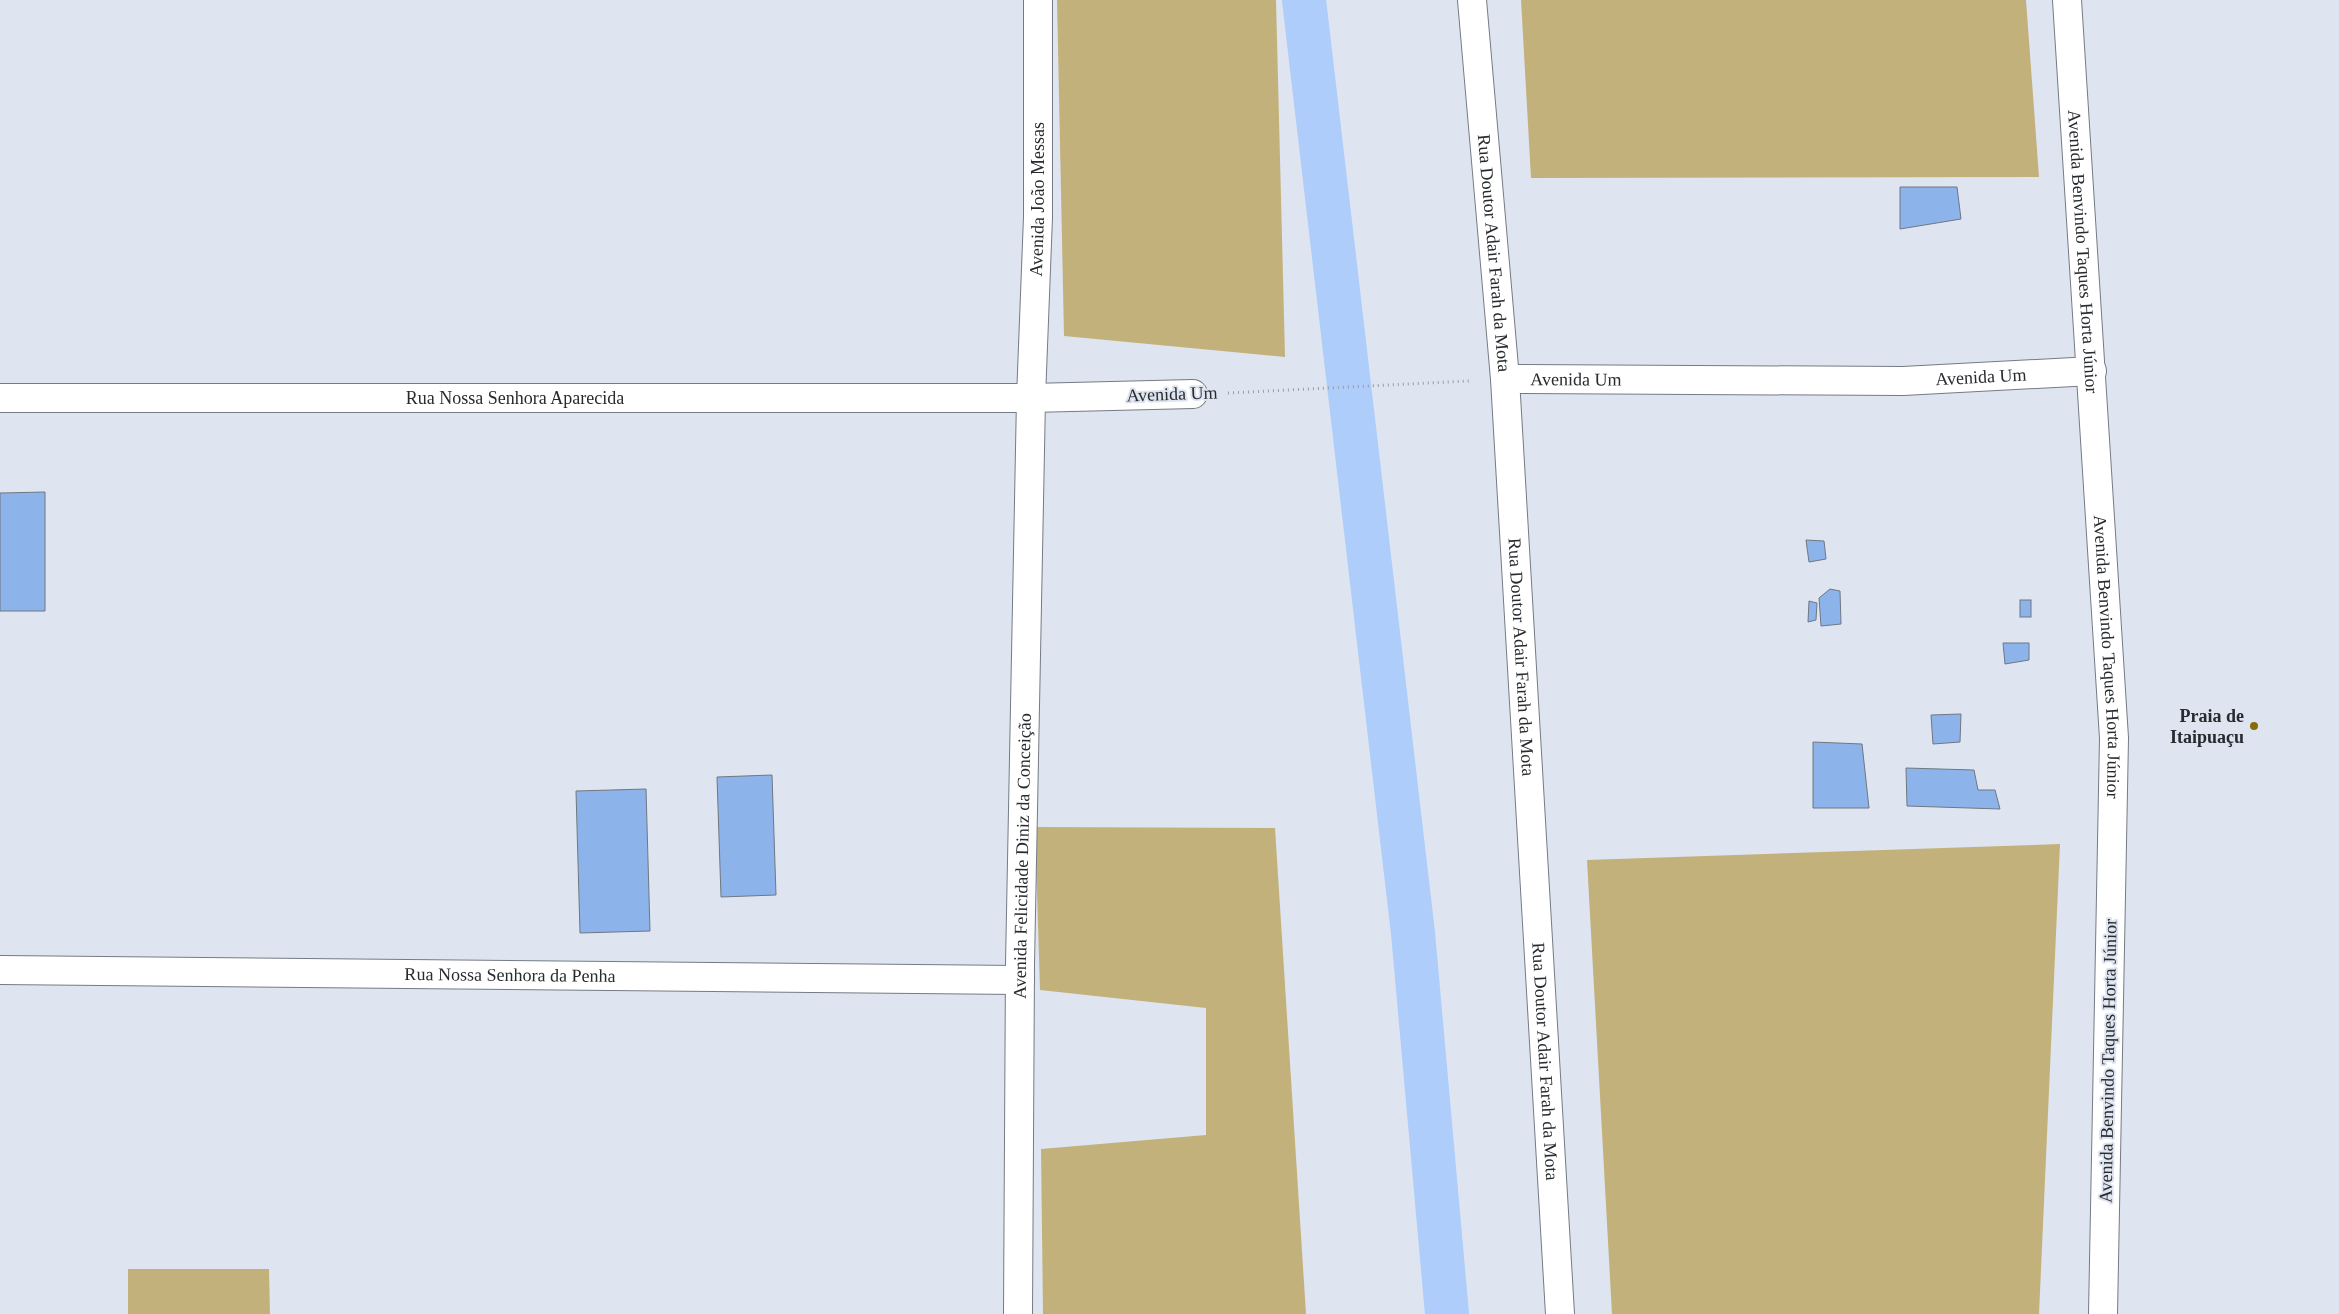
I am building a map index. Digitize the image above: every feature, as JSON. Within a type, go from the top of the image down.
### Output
[{"type":"street","name":"Avenida João Messas","points":[[1031,398],[1038,217],[1038,0]]},
{"type":"street","name":"Rua Doutor Adair Farah da Mota","points":[[1472,0],[1505,379],[1560,1314]]},
{"type":"street","name":"Avenida Benvindo Taques Horta Júnior","points":[[2067,0],[2114,738],[2103,1314]]},
{"type":"street","name":"Avenida Um","points":[[1505,379],[1902,381],[2092,371]]},
{"type":"street","name":"Avenida Um","points":[[1031,398],[1193,394]]},
{"type":"street","name":"Rua Nossa Senhora Aparecida","points":[[0,398],[1031,398]]},
{"type":"street","name":"Avenida Felicidade Diniz da Conceição","points":[[1018,1314],[1020,980],[1031,398]]},
{"type":"street","name":"Rua Nossa Senhora da Penha","points":[[0,970],[1020,980]]},
{"type":"path","name":"Avenida Um","points":[[1193,394],[1308,390],[1505,379]]},
{"type":"shaded area","points":[[1057,0],[1276,0],[1285,357],[1064,336]]},
{"type":"shaded area","points":[[1521,0],[2026,0],[2039,177],[1531,178]]},
{"type":"shaded area","points":[[1035,827],[1275,828],[1306,1314],[1043,1314],[1041,1149],[1206,1135],[1206,1008],[1040,990]]},
{"type":"shaded area","points":[[2060,844],[2039,1314],[1612,1314],[1587,860]]},
{"type":"shaded area","points":[[128,1269],[269,1269],[270,1314],[128,1314]]},
{"type":"building","points":[[1900,187],[1957,187],[1961,219],[1900,229]]},
{"type":"building","points":[[45,492],[45,611],[0,611],[0,493]]},
{"type":"building","points":[[1806,540],[1824,541],[1826,559],[1809,562]]},
{"type":"building","points":[[1830,589],[1840,591],[1841,624],[1821,626],[1819,598]]},
{"type":"building","points":[[2020,600],[2031,600],[2031,617],[2020,617]]},
{"type":"building","points":[[1809,601],[1817,603],[1816,620],[1808,622]]},
{"type":"building","points":[[2003,643],[2029,643],[2029,660],[2005,664]]},
{"type":"building","points":[[1961,714],[1960,742],[1933,744],[1931,715]]},
{"type":"building","points":[[1813,742],[1862,744],[1869,808],[1813,808]]},
{"type":"building","points":[[1906,768],[1974,770],[1978,790],[1995,790],[2000,809],[1907,806]]},
{"type":"building","points":[[772,775],[776,895],[721,897],[717,777]]},
{"type":"building","points":[[646,789],[650,931],[580,933],[576,791]]},
{"type":"waterway","points":[[1304,0],[1413,933],[1447,1314]]},
{"type":"place","name":"Praia de Itaipuaçu","points":[[2254,726]]}]
